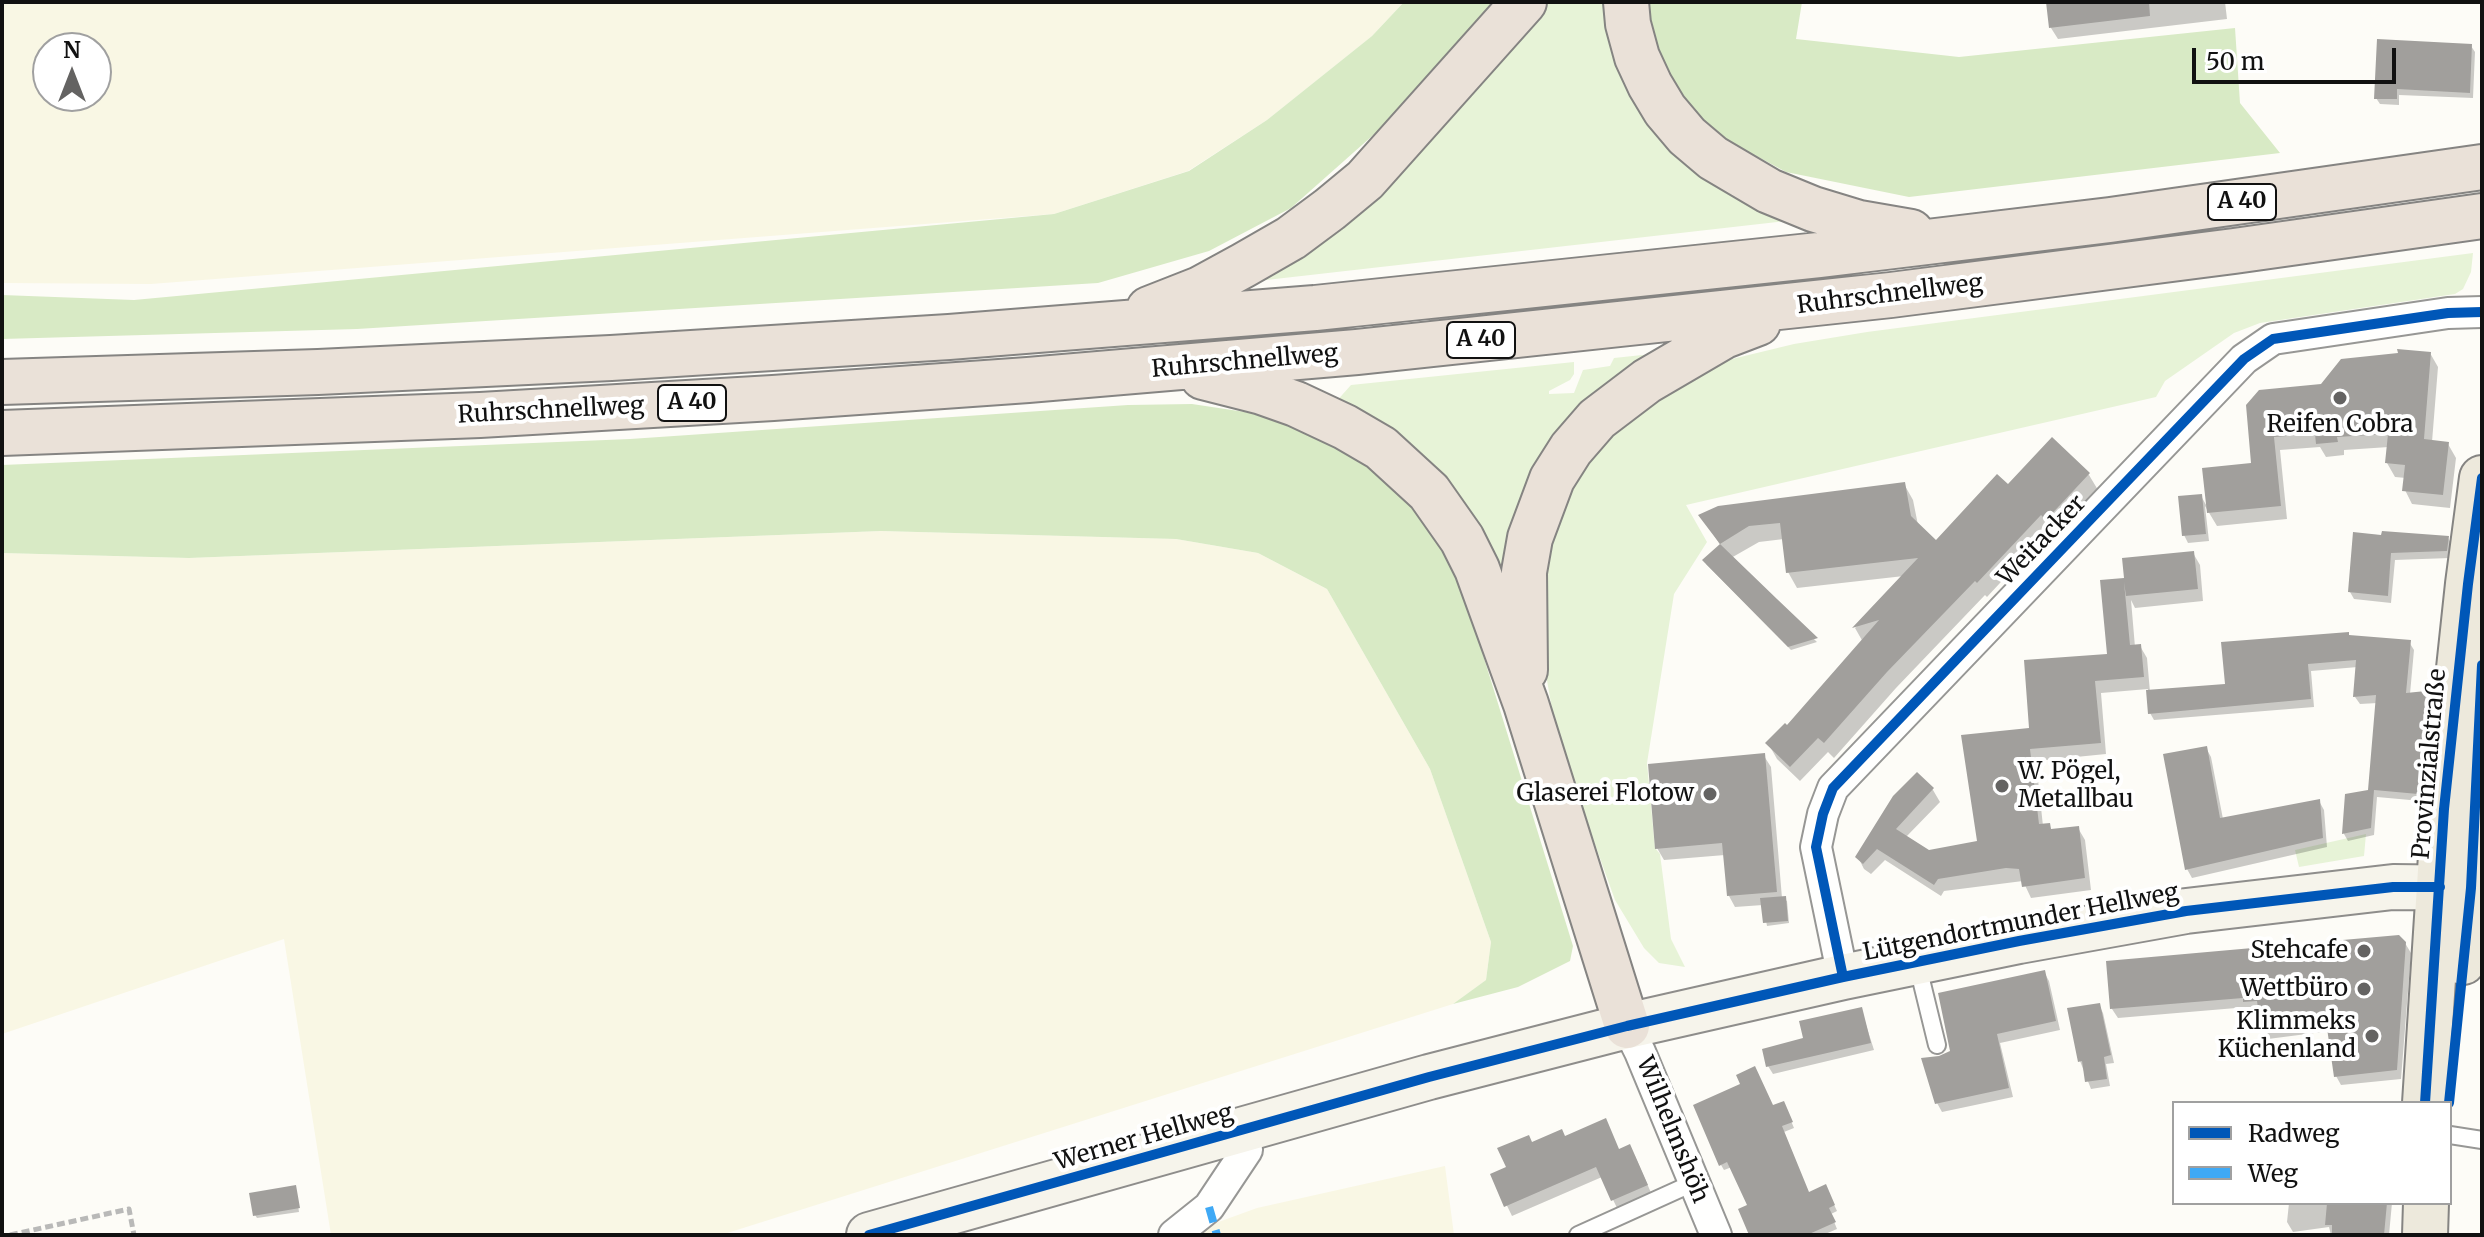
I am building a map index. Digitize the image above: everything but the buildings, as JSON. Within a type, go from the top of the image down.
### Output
[{"type":"highway","points":[[1053,330],[1123,317],[1152,308],[1200,289],[1291,238],[1365,180],[1524,2]]},
{"type":"highway","points":[[1626,2],[1637,57],[1665,110],[1696,143],[1741,177],[1813,209],[1859,223],[1931,235],[2002,233]]},
{"type":"highway","name":"Ruhrschnellweg","points":[[2,382],[318,372],[611,358],[1053,330],[1315,308],[1589,281],[2002,233],[2482,167]]},
{"type":"highway","name":"Ruhrschnellweg","points":[[2,433],[480,415],[1117,373],[1489,339],[1845,300],[2482,216]]},
{"type":"highway","points":[[1526,704],[1524,572],[1530,538],[1552,479],[1571,449],[1597,419],[1677,361],[1764,320],[1845,300]]},
{"type":"highway","points":[[1117,373],[1181,373],[1262,392],[1321,415],[1381,448],[1429,492],[1462,539],[1477,569],[1526,704],[1627,1026]]},
{"type":"main road","name":"Provinzialstraße","points":[[2449,1101],[2464,887],[2444,809],[2475,584],[2482,478]]},
{"type":"main road","name":"Provinzialstraße","points":[[2425,1101],[2464,887],[2480,772],[2482,665]]},
{"type":"main road","name":"Lütgendortmunder Hellweg","points":[[1429,1077],[1627,1026],[1843,977],[2186,911],[2393,887],[2464,887]]},
{"type":"main road","name":"Werner Hellweg","points":[[869,1235],[1429,1077]]},
{"type":"street","name":"Weitacker","points":[[1843,977],[1816,847],[1823,814],[1833,788],[2244,359],[2273,339],[2448,313],[2482,312]]},
{"type":"street","name":"Wilhelmshöh","points":[[1627,1026],[1716,1235]]},
{"type":"street","points":[[1174,1235],[1209,1207],[1247,1150],[1245,1130]]},
{"type":"lane","points":[[1916,962],[1925,987],[1937,1045]]},
{"type":"lane","points":[[2452,1135],[2482,1140]]},
{"type":"lane","points":[[1578,1235],[1693,1183]]},
{"type":"path","points":[[10,1235],[129,1209],[134,1235]]},
{"type":"shaded area","points":[[2,2],[1404,2],[1372,36],[1267,120],[1188,171],[1054,214],[151,284],[2,283]]},
{"type":"shaded area","points":[[881,531],[1176,539],[1258,553],[1327,589],[1430,769],[1491,942],[1486,980],[1453,1004],[721,1235],[331,1235],[284,939],[2,1034],[2,553],[189,558]]},
{"type":"shaded area","points":[[1445,1166],[1454,1235],[1193,1235],[1202,1228],[1257,1208]]},
{"type":"green space","points":[[1404,2],[1494,2],[1380,129],[1291,208],[1209,251],[1098,283],[357,329],[2,339],[2,295],[134,300],[1054,214],[1189,171],[1267,120],[1372,36]]},
{"type":"green space","points":[[1542,2],[1607,2],[1786,221],[1231,284]]},
{"type":"green space","points":[[1644,2],[1802,2],[1796,39],[1959,57],[2235,28],[2240,103],[2280,153],[1909,197],[1786,172],[1703,127],[1663,72]]},
{"type":"green space","points":[[2473,253],[2471,272],[2463,289],[2455,294],[2260,323],[2234,333],[2165,381],[2156,397],[1686,505],[1707,542],[1674,594],[1647,763],[1655,848],[1660,854],[1671,939],[1685,967],[1659,963],[1644,948],[1615,900],[1569,772],[1552,709],[1538,629],[1550,522],[1591,447],[1670,387],[1728,360],[1794,344]]},
{"type":"green space","points":[[1680,351],[1614,388],[1509,603],[1334,404],[1351,385],[1574,362],[1574,374],[1570,380],[1549,391],[1549,394],[1574,393],[1583,370],[1610,366],[1614,358]]},
{"type":"green space","points":[[1192,404],[1265,415],[1342,442],[1401,484],[1449,545],[1573,946],[1570,961],[1518,987],[1453,1004],[1486,980],[1491,942],[1430,769],[1327,589],[1258,553],[1176,539],[881,531],[189,558],[2,553],[2,465],[630,439],[1128,405]]},
{"type":"green space","points":[[2366,834],[2364,856],[2299,867],[2295,850]]},
{"type":"marked path","points":[[1209,1207],[1217,1235]]},
{"type":"cycle path","points":[[1843,977],[1816,847],[1823,814],[1833,788],[2244,359],[2273,339],[2448,313],[2482,312]]},
{"type":"cycle path","points":[[2425,1101],[2444,809],[2482,478]]},
{"type":"cycle path","points":[[2449,1101],[2471,888],[2482,665]]},
{"type":"cycle path","points":[[869,1235],[1429,1077],[1627,1026],[1843,977],[2186,911],[2393,887],[2440,887]]},
{"type":"place","name":"Reifen Cobra","points":[[2340,398]]},
{"type":"place","name":"W. Pögel, Metallbau","points":[[2002,786]]},
{"type":"place","name":"Glaserei Flotow","points":[[1710,794]]},
{"type":"place","name":"Stehcafe","points":[[2364,951]]},
{"type":"place","name":"Wettbüro","points":[[2364,989]]},
{"type":"place","name":"Klimmeks Küchenland","points":[[2372,1036]]}]
